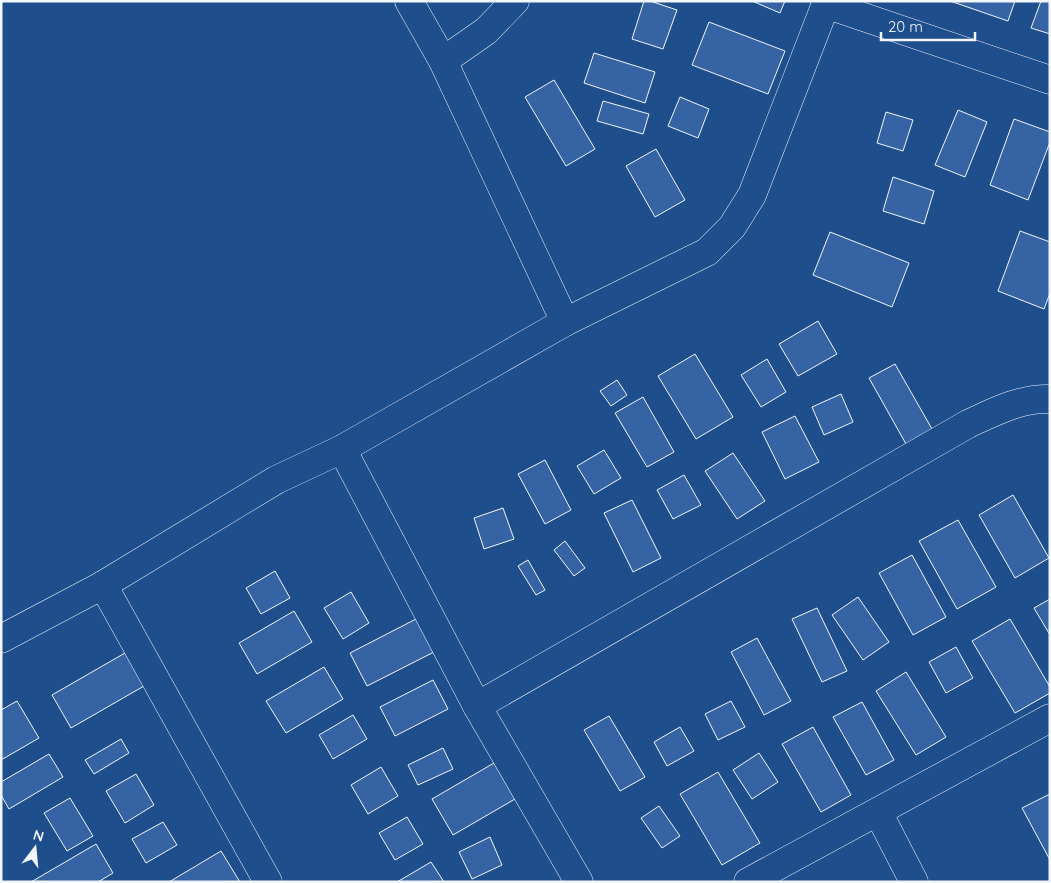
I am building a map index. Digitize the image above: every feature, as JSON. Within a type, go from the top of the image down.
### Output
[{"type":"street","points":[[409,1],[443,60],[565,322]]},
{"type":"street","points":[[443,60],[486,31],[515,1]]},
{"type":"street","points":[[1,639],[102,586],[276,480],[342,449],[565,322],[707,252],[732,227],[752,195],[826,3],[1050,80]]},
{"type":"street","points":[[476,706],[968,424],[1002,407],[1039,399],[1050,399]]},
{"type":"street","points":[[342,449],[476,706],[579,882]]},
{"type":"street","points":[[102,586],[268,882]]},
{"type":"street","points":[[748,882],[1050,718]]},
{"type":"street","points":[[878,812],[914,882]]},
{"type":"building","points":[[644,1],[650,1],[677,10],[663,49],[632,39]]},
{"type":"building","points":[[752,1],[785,1],[780,13]]},
{"type":"building","points":[[950,1],[1015,1],[1008,21]]},
{"type":"building","points":[[1041,1],[1050,1],[1050,34],[1031,28]]},
{"type":"building","points":[[709,22],[785,51],[768,94],[692,65]]},
{"type":"building","points":[[594,53],[655,72],[645,103],[584,83]]},
{"type":"building","points":[[554,80],[595,149],[566,166],[525,97]]},
{"type":"building","points":[[680,97],[709,109],[698,138],[668,126]]},
{"type":"building","points":[[603,101],[649,114],[643,134],[597,121]]},
{"type":"building","points":[[958,110],[987,122],[965,177],[935,165]]},
{"type":"building","points":[[886,112],[913,120],[903,151],[877,143]]},
{"type":"building","points":[[1014,119],[1050,132],[1050,142],[1028,200],[990,185]]},
{"type":"building","points":[[656,149],[685,200],[655,217],[626,166]]},
{"type":"building","points":[[893,177],[934,191],[924,224],[883,211]]},
{"type":"building","points":[[1020,231],[1050,242],[1050,293],[1044,309],[998,291]]},
{"type":"building","points":[[830,232],[909,263],[892,307],[813,275]]},
{"type":"building","points":[[818,321],[837,354],[798,376],[779,344]]},
{"type":"building","points":[[695,354],[733,417],[696,439],[658,376]]},
{"type":"building","points":[[767,359],[786,392],[761,407],[741,375]]},
{"type":"building","points":[[895,364],[932,429],[906,444],[869,378]]},
{"type":"building","points":[[617,380],[627,395],[611,406],[600,391]]},
{"type":"building","points":[[841,394],[853,422],[824,435],[812,407]]},
{"type":"building","points":[[643,397],[674,452],[647,467],[615,413]]},
{"type":"building","points":[[795,416],[819,462],[785,479],[762,432]]},
{"type":"building","points":[[604,450],[621,478],[594,494],[577,466]]},
{"type":"building","points":[[733,453],[765,501],[737,519],[705,471]]},
{"type":"building","points":[[545,460],[571,510],[545,524],[518,474]]},
{"type":"building","points":[[684,475],[701,505],[673,519],[657,490]]},
{"type":"building","points":[[1013,495],[1049,558],[1015,578],[979,515]]},
{"type":"building","points":[[632,500],[661,558],[633,572],[604,513]]},
{"type":"building","points":[[503,508],[514,539],[484,549],[474,518]]},
{"type":"building","points":[[958,520],[996,587],[957,609],[919,541]]},
{"type":"building","points":[[565,541],[585,568],[574,576],[554,550]]},
{"type":"building","points":[[912,555],[946,617],[913,635],[879,573]]},
{"type":"building","points":[[528,560],[545,590],[536,595],[518,566]]},
{"type":"building","points":[[275,571],[290,598],[261,614],[246,588]]},
{"type":"building","points":[[351,592],[369,623],[343,639],[324,608]]},
{"type":"building","points":[[858,597],[889,642],[863,660],[832,615]]},
{"type":"building","points":[[1050,599],[1050,635],[1034,608]]},
{"type":"building","points":[[817,608],[847,671],[822,682],[792,619]]},
{"type":"building","points":[[294,611],[312,642],[257,674],[239,643]]},
{"type":"building","points":[[416,619],[434,652],[367,686],[350,653]]},
{"type":"building","points":[[1010,619],[1050,687],[1050,693],[1015,713],[972,641]]},
{"type":"building","points":[[757,638],[791,701],[764,715],[731,652]]},
{"type":"building","points":[[956,647],[973,678],[946,693],[929,662]]},
{"type":"building","points":[[125,653],[144,686],[71,728],[52,695]]},
{"type":"building","points":[[324,667],[343,699],[286,733],[266,701]]},
{"type":"building","points":[[906,672],[946,737],[916,755],[876,691]]},
{"type":"building","points":[[433,680],[448,709],[395,736],[380,707]]},
{"type":"building","points":[[17,701],[39,738],[1,760],[1,710]]},
{"type":"building","points":[[731,701],[745,727],[718,740],[705,714]]},
{"type":"building","points":[[862,702],[894,760],[866,775],[833,717]]},
{"type":"building","points":[[353,715],[367,739],[333,759],[319,735]]},
{"type":"building","points":[[609,716],[645,777],[620,791],[584,730]]},
{"type":"building","points":[[680,727],[694,751],[667,766],[654,742]]},
{"type":"building","points":[[813,727],[851,795],[821,812],[782,744]]},
{"type":"building","points":[[121,739],[129,753],[94,774],[85,760]]},
{"type":"building","points":[[443,748],[453,769],[418,785],[408,765]]},
{"type":"building","points":[[759,753],[778,782],[752,799],[733,770]]},
{"type":"building","points":[[49,754],[63,777],[9,809],[1,795],[1,782]]},
{"type":"building","points":[[494,763],[515,799],[453,835],[432,799]]},
{"type":"building","points":[[381,767],[398,796],[368,814],[351,785]]},
{"type":"building","points":[[718,772],[760,843],[722,865],[680,794]]},
{"type":"building","points":[[136,774],[154,805],[125,823],[106,791]]},
{"type":"building","points":[[1050,794],[1050,860],[1022,808]]},
{"type":"building","points":[[70,798],[93,836],[67,851],[44,813]]},
{"type":"building","points":[[659,806],[680,836],[662,848],[641,818]]},
{"type":"building","points":[[407,817],[423,844],[395,860],[379,833]]},
{"type":"building","points":[[163,822],[177,845],[146,863],[132,839]]},
{"type":"building","points":[[490,837],[502,865],[472,879],[459,852]]},
{"type":"building","points":[[96,844],[113,873],[98,882],[31,882]]},
{"type":"building","points":[[221,851],[240,882],[169,882]]},
{"type":"building","points":[[431,862],[444,882],[397,882]]}]
